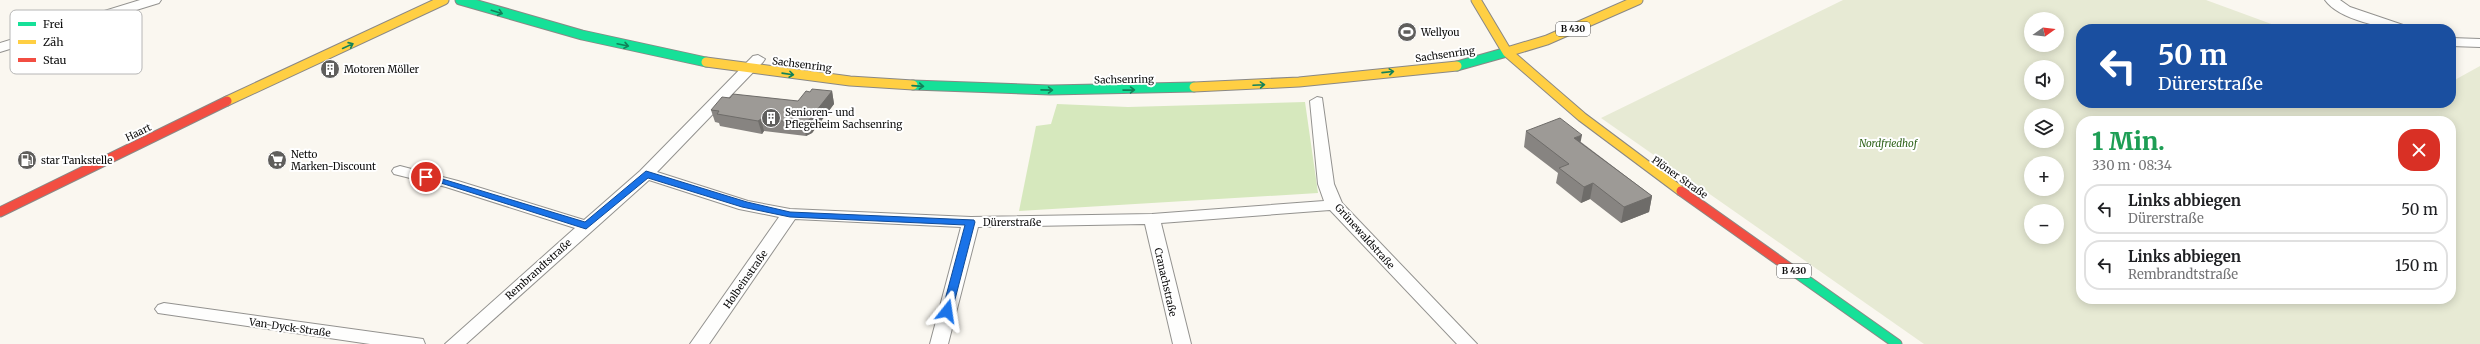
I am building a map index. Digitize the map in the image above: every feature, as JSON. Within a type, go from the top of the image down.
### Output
[{"type":"main road","name":"Haart","points":[[287,72],[302,60],[377,20],[421,0]]},
{"type":"main road","name":"Haart","points":[[0,212],[287,72],[313,63],[444,0]]},
{"type":"main road","name":"Sachsenring","points":[[460,0],[606,41],[754,64],[807,76],[937,87],[1034,90],[1165,90],[1314,80],[1462,64],[1507,52]]},
{"type":"main road","name":"Plöner Straße","points":[[1476,0],[1507,52],[1582,117],[1634,158],[1897,344]]},
{"type":"main road","name":"B 430","points":[[1507,52],[1547,40],[1638,0]]},
{"type":"main road","points":[[579,24],[680,46]]},
{"type":"main road","name":"Sachsenring","points":[[1456,56],[1507,52]]},
{"type":"main road","name":"Sachsenring","points":[[724,54],[754,64],[837,69]]},
{"type":"main road","name":"Sachsenring","points":[[868,72],[945,78],[1154,81],[1269,75],[1346,67]]},
{"type":"street","points":[[122,10],[154,0]]},
{"type":"street","points":[[2332,0],[2345,10],[2386,24]]},
{"type":"street","points":[[2456,42],[2480,43]]},
{"type":"street","points":[[0,48],[10,45]]},
{"type":"street","name":"Rembrandtstraße","points":[[454,344],[646,174],[754,64]]},
{"type":"street","name":"Grünewaldstraße","points":[[1317,101],[1326,184],[1334,204],[1468,344]]},
{"type":"street","points":[[400,171],[452,184],[586,226]]},
{"type":"street","name":"Dürerstraße","points":[[646,174],[745,204],[790,214],[971,222],[1152,219],[1334,204]]},
{"type":"street","name":"Holbeinstraße","points":[[699,344],[790,214]]},
{"type":"street","name":"Cranachstraße","points":[[1152,219],[1182,344]]},
{"type":"street","points":[[939,344],[971,222]]},
{"type":"street","name":"Van-Dyck-Straße","points":[[164,309],[416,344]]},
{"type":"green space","name":"Nordfriedhof","points":[[1843,0],[2206,0],[2271,24],[2076,24],[2076,108],[2456,108],[2456,79],[2480,66],[2480,344],[1924,344],[1601,118]]},
{"type":"green space","points":[[1305,102],[1318,193],[1019,211],[1036,126],[1051,124],[1057,104],[1128,107]]},
{"type":"building","points":[[812,89],[832,91],[809,120],[803,123],[761,119],[758,121],[717,114],[719,111],[711,110],[722,97],[730,98],[733,94],[798,101],[806,91],[810,92]]},
{"type":"building","points":[[1560,118],[1582,135],[1574,138],[1652,196],[1624,207],[1593,183],[1584,187],[1559,168],[1569,164],[1526,131]]},
{"type":"traffic: fast","points":[[460,0],[582,35],[644,50],[706,62]]},
{"type":"traffic: fast","points":[[1457,66],[1507,52]]},
{"type":"traffic: fast","points":[[913,85],[1050,90],[1194,87]]},
{"type":"traffic: fast","points":[[1795,272],[1897,344]]},
{"type":"traffic: slow","points":[[227,101],[444,0]]},
{"type":"traffic: slow","points":[[1476,0],[1507,52]]},
{"type":"traffic: slow","points":[[1507,52],[1547,40],[1638,0]]},
{"type":"traffic: slow","points":[[1507,52],[1582,117],[1681,191]]},
{"type":"traffic: slow","points":[[706,62],[850,81],[913,85]]},
{"type":"traffic: slow","points":[[1194,87],[1299,82],[1457,66]]},
{"type":"traffic: jam","points":[[0,212],[227,101]]},
{"type":"traffic: jam","points":[[1681,191],[1795,272]]},
{"type":"place","name":"Wellyou","points":[[1407,32]]},
{"type":"place","name":"Motoren Möller","points":[[330,69]]},
{"type":"place","name":"Senioren- und Pflegeheim Sachsenring","points":[[771,118]]},
{"type":"place","name":"star Tankstelle","points":[[27,160]]},
{"type":"place","name":"Netto Marken-Discount","points":[[277,160]]},
{"type":"route","points":[[426,177],[568,222],[586,226],[646,174],[745,204],[790,214],[971,222],[947,311]]}]
